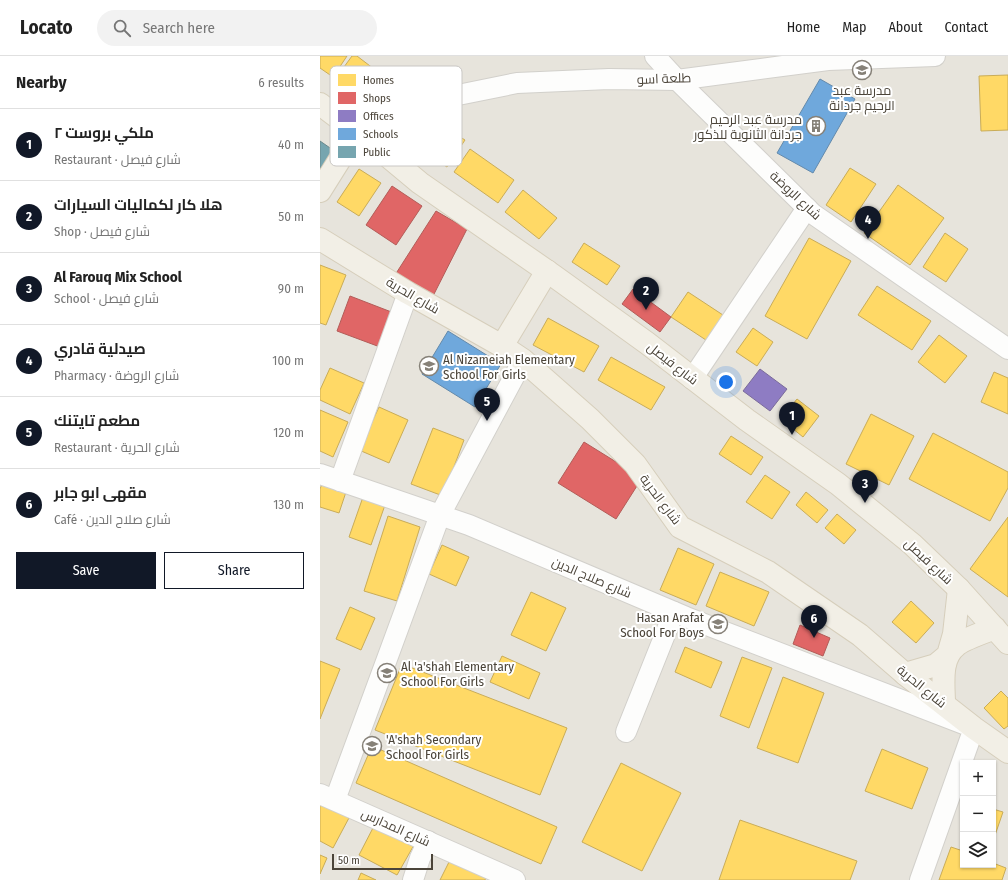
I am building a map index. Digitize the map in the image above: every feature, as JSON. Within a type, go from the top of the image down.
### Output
[{"type":"main road","name":"شارع فيصل","points":[[320,104],[330,112]]},
{"type":"main road","points":[[320,191],[336,166]]},
{"type":"main road","name":"شارع فيصل","points":[[400,166],[420,183],[547,271],[647,343],[747,420],[838,484],[912,544],[959,588],[1001,635]]},
{"type":"main road","name":"شارع الحرية","points":[[320,239],[408,293],[502,346],[523,360],[590,419],[635,464],[680,527],[768,572],[860,635],[905,674],[974,728],[1008,752]]},
{"type":"main road","points":[[502,346],[547,271]]},
{"type":"main road","points":[[944,704],[943,669],[954,634],[959,588]]},
{"type":"main road","points":[[905,674],[936,665],[948,655],[957,644],[1001,635]]},
{"type":"street","name":"شارع الروضة","points":[[655,56],[677,80],[813,214],[1008,349]]},
{"type":"street","name":"طلعة اسو","points":[[462,94],[517,83],[609,79],[677,80],[828,60],[861,57],[935,56]]},
{"type":"street","points":[[692,379],[807,208]]},
{"type":"street","points":[[340,481],[408,293]]},
{"type":"street","points":[[327,797],[440,515],[523,360]]},
{"type":"street","name":"شارع صلاح الدين","points":[[320,474],[468,525],[674,612],[974,728]]},
{"type":"street","points":[[626,732],[674,612]]},
{"type":"street","points":[[920,880],[974,728]]},
{"type":"street","name":"شارع المدارس","points":[[327,797],[515,880]]},
{"type":"street","points":[[413,880],[420,858],[428,841]]},
{"type":"shaded area","points":[[320,56],[1008,56],[1008,880],[320,880]]},
{"type":"building: Homes","points":[[320,56],[347,56],[340,66],[330,66],[330,75],[320,68]]},
{"type":"building: Homes","points":[[352,56],[357,56],[370,66],[345,66]]},
{"type":"building: Homes","points":[[1008,75],[1008,130],[981,131],[979,76]]},
{"type":"building: Homes","points":[[470,149],[514,180],[498,203],[454,172],[458,166],[462,166],[462,160]]},
{"type":"building: Homes","points":[[850,168],[876,184],[851,222],[826,205]]},
{"type":"building: Homes","points":[[359,169],[381,183],[359,216],[337,202]]},
{"type":"building: Homes","points":[[898,185],[944,218],[910,265],[864,233]]},
{"type":"building: Homes","points":[[523,190],[557,218],[539,239],[505,212]]},
{"type":"building: Homes","points":[[945,233],[968,249],[946,282],[923,267]]},
{"type":"building: Homes","points":[[809,238],[851,261],[807,339],[765,316]]},
{"type":"building: Homes","points":[[584,243],[620,266],[607,285],[572,262]]},
{"type":"building: Homes","points":[[320,265],[346,275],[326,325],[320,323]]},
{"type":"building: Homes","points":[[877,286],[931,321],[912,350],[858,315]]},
{"type":"building: Homes","points":[[688,292],[726,317],[709,342],[671,317]]},
{"type":"building: Homes","points":[[548,318],[599,346],[584,372],[533,345]]},
{"type":"building: Homes","points":[[753,328],[773,342],[757,366],[736,352]]},
{"type":"building: Homes","points":[[939,335],[967,356],[945,383],[918,362]]},
{"type":"building: Homes","points":[[611,357],[665,387],[651,410],[598,380]]},
{"type":"building: Homes","points":[[330,368],[364,383],[350,414],[320,400],[320,390]]},
{"type":"building: Homes","points":[[994,372],[1008,378],[1008,414],[981,402]]},
{"type":"building: Homes","points":[[797,399],[819,416],[803,437],[781,419]]},
{"type":"building: Homes","points":[[379,407],[408,420],[389,463],[359,450]]},
{"type":"building: Homes","points":[[320,410],[348,422],[333,457],[320,451]]},
{"type":"building: Homes","points":[[871,414],[914,436],[889,485],[846,464]]},
{"type":"building: Homes","points":[[433,428],[464,440],[443,496],[411,484]]},
{"type":"building: Homes","points":[[933,433],[1008,472],[1008,488],[990,521],[909,479]]},
{"type":"building: Homes","points":[[731,436],[763,457],[751,475],[719,454]]},
{"type":"building: Homes","points":[[765,475],[790,492],[772,519],[746,502]]},
{"type":"building: Homes","points":[[322,484],[346,492],[339,513],[320,507],[320,489]]},
{"type":"building: Homes","points":[[806,492],[828,510],[817,523],[796,505]]},
{"type":"building: Homes","points":[[363,497],[385,505],[371,545],[349,537]]},
{"type":"building: Homes","points":[[837,514],[856,530],[844,544],[825,528]]},
{"type":"building: Homes","points":[[388,516],[420,527],[397,601],[364,591]]},
{"type":"building: Homes","points":[[1008,517],[1008,597],[970,569]]},
{"type":"building: Homes","points":[[442,545],[469,557],[456,586],[429,574]]},
{"type":"building: Homes","points":[[678,548],[714,564],[696,605],[660,590]]},
{"type":"building: Homes","points":[[720,572],[769,592],[754,626],[706,606]]},
{"type":"building: Homes","points":[[531,592],[566,608],[546,651],[511,635]]},
{"type":"building: Homes","points":[[911,601],[934,623],[916,643],[892,622]]},
{"type":"building: Homes","points":[[350,607],[375,618],[361,650],[336,639]]},
{"type":"building: Homes","points":[[685,647],[722,662],[711,688],[675,672]]},
{"type":"building: Homes","points":[[502,656],[540,673],[529,699],[490,682]]},
{"type":"building: Homes","points":[[742,657],[772,668],[749,728],[720,716]]},
{"type":"building: Homes","points":[[320,661],[340,669],[320,719]]},
{"type":"building: Homes","points":[[402,664],[567,728],[540,795],[375,730]]},
{"type":"building: Homes","points":[[783,677],[824,693],[798,763],[757,748]]},
{"type":"building: Homes","points":[[1001,691],[1008,698],[1008,726],[1004,729],[984,708]]},
{"type":"building: Homes","points":[[372,746],[557,827],[541,864],[356,783]]},
{"type":"building: Homes","points":[[882,749],[928,768],[912,809],[865,791]]},
{"type":"building: Homes","points":[[621,763],[681,793],[642,871],[582,842]]},
{"type":"building: Homes","points":[[320,803],[350,816],[333,848],[320,841]]},
{"type":"building: Homes","points":[[996,810],[1003,812],[996,832]]},
{"type":"building: Homes","points":[[740,820],[857,861],[850,880],[719,880]]},
{"type":"building: Homes","points":[[375,824],[414,845],[397,875],[359,855]]},
{"type":"building: Homes","points":[[951,847],[960,850],[960,868],[996,868],[996,864],[1006,868],[1002,880],[939,880]]},
{"type":"building: Homes","points":[[320,855],[327,858],[320,874]]},
{"type":"building: Homes","points":[[450,860],[486,877],[485,880],[440,880]]},
{"type":"building: Homes","points":[[361,873],[376,880],[358,880]]},
{"type":"building: Shops","points":[[392,186],[422,206],[396,245],[366,225]]},
{"type":"building: Shops","points":[[436,211],[467,229],[432,298],[395,275]]},
{"type":"building: Shops","points":[[633,289],[671,317],[660,332],[622,304]]},
{"type":"building: Shops","points":[[350,296],[394,313],[380,347],[337,331]]},
{"type":"building: Shops","points":[[584,442],[642,478],[616,519],[558,483]]},
{"type":"building: Shops","points":[[800,625],[830,638],[823,656],[793,644]]},
{"type":"building: Offices","points":[[760,369],[787,389],[770,411],[743,391]]},
{"type":"building: Schools","name":"مدرسة عبد الرحيم جردانة الثانوية للذكور","points":[[820,79],[855,99],[813,173],[777,153]]},
{"type":"building: Schools","points":[[448,331],[501,364],[475,407],[422,374]]},
{"type":"building: Public","points":[[320,141],[330,148],[330,154],[320,169]]},
{"type":"place","name":"مدرسة عبد الرحيم جردانة","points":[[862,70]]},
{"type":"place","name":"مدرسة عبد الرحيم جردانة الثانوية للذكور","points":[[816,126]]},
{"type":"place","name":"صيدلية قادري","points":[[868,239]]},
{"type":"place","name":"هلا كار لكماليات السيارات","points":[[646,310]]},
{"type":"place","name":"Al Nizameiah Elementary School For Girls","points":[[429,366]]},
{"type":"place","name":"مطعم تايتنك","points":[[487,421]]},
{"type":"place","name":"ملكي بروست ٢","points":[[792,435]]},
{"type":"place","name":"Al Farouq Mix School","points":[[865,503]]},
{"type":"place","name":"Hasan Arafat School For Boys","points":[[718,624]]},
{"type":"place","name":"مقهى ابو جابر","points":[[814,638]]},
{"type":"place","name":"Al 'a'shah Elementary School For Girls","points":[[387,673]]},
{"type":"place","name":"'A'shah Secondary School For Girls","points":[[372,746]]}]
